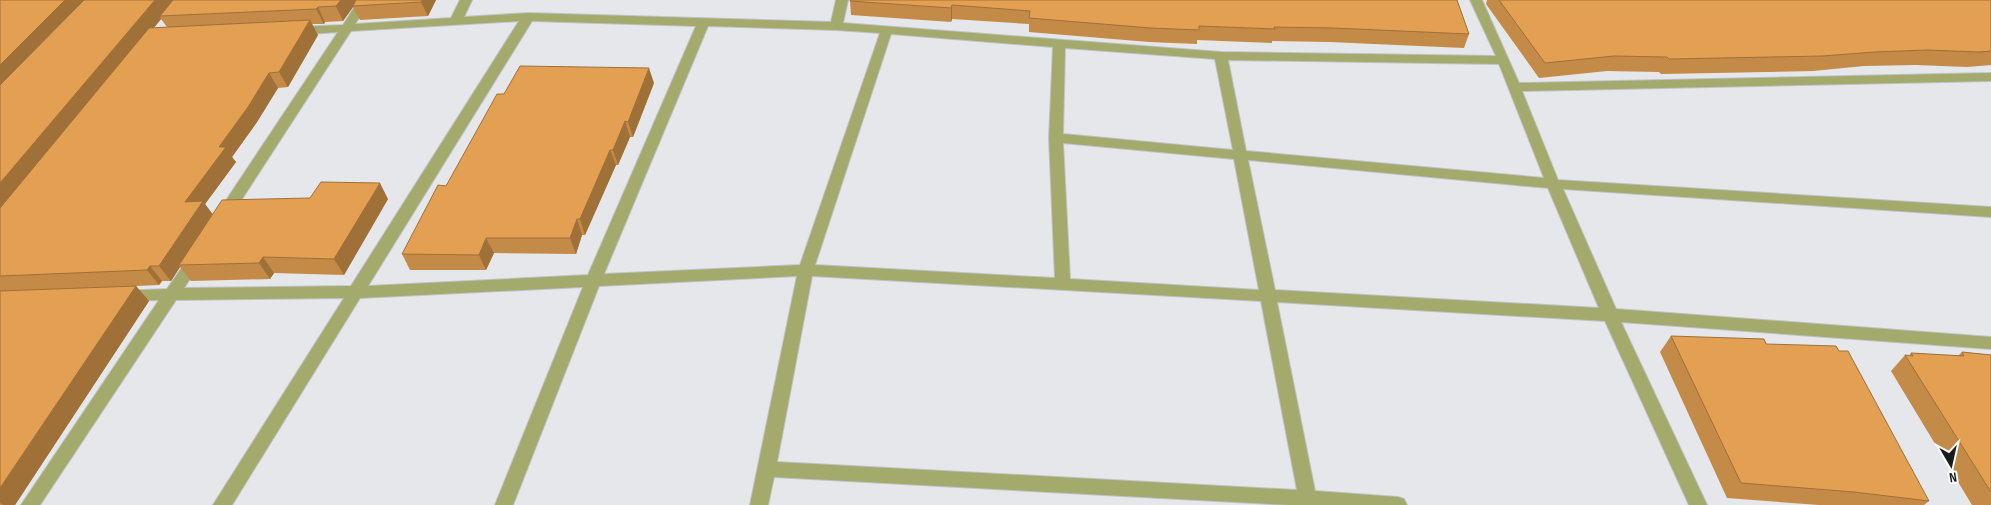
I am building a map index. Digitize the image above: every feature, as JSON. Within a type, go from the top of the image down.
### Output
[{"type":"street","points":[[217,227],[365,0]]},
{"type":"street","points":[[456,21],[466,0]]},
{"type":"street","points":[[836,26],[842,0]]},
{"type":"street","points":[[1476,0],[1504,60],[1552,184],[1609,316],[1698,505]]},
{"type":"street","points":[[281,31],[528,16],[836,26],[1221,56],[1504,60]]},
{"type":"street","points":[[222,505],[528,16]]},
{"type":"street","points":[[504,505],[593,282],[704,23]]},
{"type":"street","points":[[760,505],[806,270],[887,30]]},
{"type":"street","points":[[1059,44],[1056,138],[1063,284]]},
{"type":"street","points":[[1221,56],[1308,501]]},
{"type":"street","points":[[1514,86],[1991,77]]},
{"type":"street","points":[[1056,138],[1242,157],[1552,184],[1991,212]]},
{"type":"street","points":[[30,505],[206,244]]},
{"type":"street","points":[[106,295],[356,292],[593,282],[806,270],[1609,316],[1991,343]]},
{"type":"street","points":[[767,469],[1398,505]]},
{"type":"building","points":[[0,0],[65,0],[0,65]]},
{"type":"building","points":[[84,0],[155,0],[0,183],[0,85]]},
{"type":"building","points":[[173,0],[341,0],[336,6],[318,7],[316,9],[160,16]]},
{"type":"building","points":[[356,0],[422,0],[421,2],[353,6]]},
{"type":"building","points":[[850,0],[1457,0],[1469,34],[1333,28],[1274,27],[1275,29],[1199,26],[1199,30],[1151,28],[1029,18],[1030,11],[952,5],[951,8]]},
{"type":"building","points":[[1499,0],[1991,0],[1991,51],[1927,50],[1823,56],[1669,59],[1667,57],[1614,56],[1545,63]]},
{"type":"building","points":[[310,20],[279,72],[269,73],[248,107],[219,147],[226,147],[185,202],[203,201],[159,266],[150,266],[147,270],[0,276],[0,208],[149,28]]},
{"type":"building","points":[[520,66],[649,68],[628,122],[625,121],[613,150],[610,150],[570,238],[486,238],[479,255],[402,254],[438,185],[446,186],[497,94],[504,94]]},
{"type":"building","points":[[321,182],[380,183],[334,259],[263,257],[259,263],[179,265],[222,200],[310,198]]},
{"type":"building","points":[[136,286],[0,488],[0,291]]},
{"type":"building","points":[[1671,336],[1764,339],[1766,344],[1836,346],[1839,351],[1848,351],[1929,501],[1854,492],[1741,483]]},
{"type":"building","points":[[1962,352],[1991,355],[1991,492],[1905,355],[1913,356],[1911,353],[1964,356]]}]
